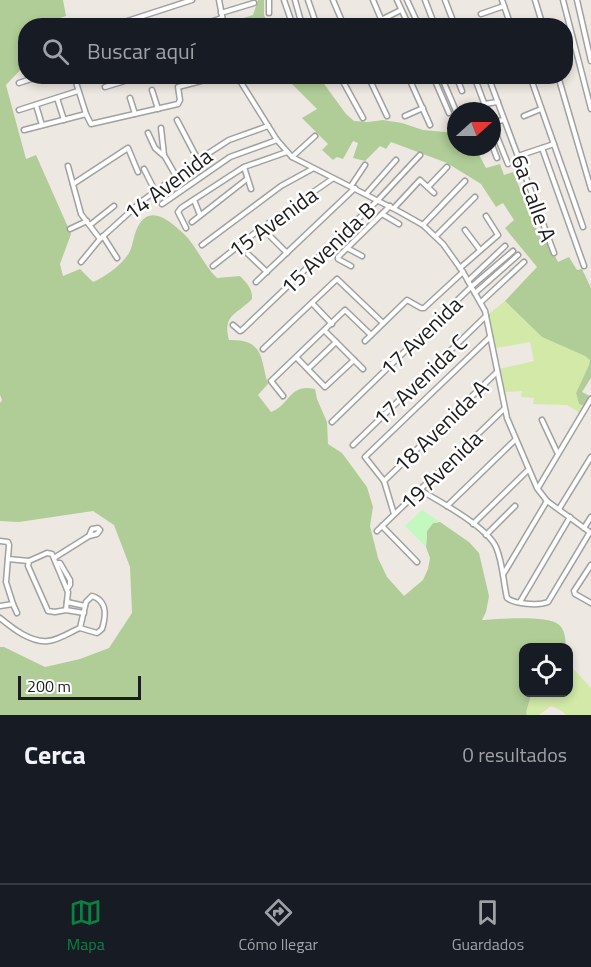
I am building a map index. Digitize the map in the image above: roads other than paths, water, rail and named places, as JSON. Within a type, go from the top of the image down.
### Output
[{"type":"street","points":[[137,18],[192,0]]},
{"type":"street","points":[[219,0],[222,18]]},
{"type":"street","points":[[269,0],[269,13]]},
{"type":"street","points":[[284,0],[290,18]]},
{"type":"street","points":[[295,0],[300,18]]},
{"type":"street","points":[[308,0],[314,18]]},
{"type":"street","points":[[333,0],[341,18]]},
{"type":"street","points":[[373,0],[380,18]]},
{"type":"street","points":[[397,0],[404,18]]},
{"type":"street","points":[[407,0],[415,18]]},
{"type":"street","points":[[425,0],[432,18]]},
{"type":"street","points":[[445,0],[452,18]]},
{"type":"street","points":[[502,0],[508,18]]},
{"type":"street","points":[[535,0],[541,18]]},
{"type":"street","points":[[563,0],[567,18]]},
{"type":"street","points":[[577,0],[591,61]]},
{"type":"street","points":[[221,13],[254,3]]},
{"type":"street","points":[[481,14],[504,6]]},
{"type":"street","points":[[385,18],[401,10]]},
{"type":"street","points":[[573,40],[591,110]]},
{"type":"street","points":[[583,81],[591,79]]},
{"type":"street","points":[[76,84],[91,124],[178,104],[180,100],[178,87],[189,84]]},
{"type":"street","points":[[105,87],[115,84]]},
{"type":"street","points":[[244,84],[277,140],[292,157],[392,207],[423,225],[436,236],[481,302],[486,316],[504,408],[515,440],[537,488],[547,501],[590,532],[548,602],[540,604],[510,601],[507,598],[496,546],[473,524],[420,490]]},
{"type":"street","points":[[344,84],[363,118]]},
{"type":"street","points":[[372,84],[387,116]]},
{"type":"street","points":[[412,84],[430,125]]},
{"type":"street","points":[[437,84],[447,108]]},
{"type":"street","points":[[444,84],[452,102]]},
{"type":"street","points":[[459,84],[462,91]]},
{"type":"street","points":[[477,84],[483,102]]},
{"type":"street","name":"6a Calle A","points":[[491,84],[498,102]]},
{"type":"street","points":[[533,84],[583,227]]},
{"type":"street","points":[[560,84],[591,189]]},
{"type":"street","points":[[152,90],[158,109]]},
{"type":"street","points":[[19,110],[78,91]]},
{"type":"street","points":[[57,98],[64,120]]},
{"type":"street","points":[[130,98],[135,114]]},
{"type":"street","points":[[36,105],[42,125]]},
{"type":"street","points":[[405,116],[423,108]]},
{"type":"street","points":[[524,116],[541,109]]},
{"type":"street","name":"6a Calle A","points":[[501,111],[554,253]]},
{"type":"street","points":[[24,130],[86,114]]},
{"type":"street","points":[[177,120],[198,160]]},
{"type":"street","name":"14 Avenida","points":[[81,262],[101,237],[155,191],[229,140],[268,126]]},
{"type":"street","points":[[161,128],[164,155],[176,176]]},
{"type":"street","points":[[148,133],[158,152],[164,155]]},
{"type":"street","points":[[292,157],[315,136]]},
{"type":"street","points":[[162,204],[230,157],[277,140]]},
{"type":"street","points":[[518,156],[554,144]]},
{"type":"street","points":[[501,146],[508,164]]},
{"type":"street","points":[[73,184],[128,148],[138,172]]},
{"type":"street","points":[[542,148],[584,266]]},
{"type":"street","points":[[186,228],[178,212],[244,167],[287,152]]},
{"type":"street","name":"15 Avenida B","points":[[233,325],[240,331],[242,330],[378,200],[420,155]]},
{"type":"street","points":[[366,194],[396,160]]},
{"type":"street","name":"15 Avenida","points":[[256,282],[353,187],[365,165]]},
{"type":"street","points":[[68,166],[81,214],[117,258]]},
{"type":"street","points":[[244,167],[250,189]]},
{"type":"street","points":[[428,187],[447,167]]},
{"type":"street","points":[[202,245],[281,186],[312,168]]},
{"type":"street","points":[[144,169],[155,191]]},
{"type":"street","name":"15 Avenida","points":[[213,266],[260,229],[333,178]]},
{"type":"street","points":[[192,222],[247,179]]},
{"type":"street","points":[[351,266],[338,259],[382,214],[420,180],[434,193]]},
{"type":"street","points":[[423,225],[465,181]]},
{"type":"street","points":[[436,236],[475,197]]},
{"type":"street","points":[[194,200],[200,215]]},
{"type":"street","points":[[69,229],[89,223],[114,206]]},
{"type":"street","points":[[382,214],[399,224]]},
{"type":"street","points":[[365,341],[406,300],[424,308],[480,250],[498,235],[486,216]]},
{"type":"street","points":[[465,230],[480,250]]},
{"type":"street","points":[[271,237],[287,253]]},
{"type":"street","points":[[468,281],[506,246]]},
{"type":"street","points":[[347,248],[362,256]]},
{"type":"street","name":"17 Avenida","points":[[332,422],[471,287],[513,251]]},
{"type":"street","points":[[248,254],[267,272]]},
{"type":"street","points":[[476,293],[518,255]]},
{"type":"street","points":[[481,302],[524,262]]},
{"type":"street","points":[[263,349],[338,279],[383,323]]},
{"type":"street","points":[[312,303],[332,324]]},
{"type":"street","points":[[284,396],[271,381],[347,310],[371,335]]},
{"type":"street","name":"17 Avenida C","points":[[353,445],[486,316]]},
{"type":"street","points":[[325,331],[363,369]]},
{"type":"street","points":[[394,514],[384,481],[365,458],[490,337]]},
{"type":"street","points":[[308,369],[336,342]]},
{"type":"street","points":[[297,358],[326,387],[354,360]]},
{"type":"street","name":"18 Avenida A","points":[[384,481],[497,372]]},
{"type":"street","points":[[537,488],[591,399]]},
{"type":"street","name":"19 Avenida","points":[[377,531],[504,408]]},
{"type":"street","points":[[542,420],[558,453]]},
{"type":"street","points":[[447,506],[515,440]]},
{"type":"street","points":[[559,510],[591,457]]},
{"type":"street","points":[[473,524],[529,470]]},
{"type":"street","points":[[503,574],[547,501]]},
{"type":"street","points":[[486,535],[515,506]]},
{"type":"street","points":[[520,602],[570,517]]},
{"type":"street","points":[[584,528],[591,517]]},
{"type":"street","points":[[382,526],[417,562]]},
{"type":"street","points":[[55,560],[89,536]]},
{"type":"street","points":[[0,541],[9,544],[6,584],[17,614]]},
{"type":"street","points":[[8,559],[29,561],[49,553],[60,563],[70,580],[66,609]]},
{"type":"street","points":[[29,561],[28,566],[48,611],[66,609],[84,613]]},
{"type":"street","points":[[591,565],[590,571],[574,593],[591,603]]},
{"type":"street","points":[[0,618],[22,633],[44,641],[80,628],[97,633],[101,631],[103,625],[102,601],[92,596],[88,599],[80,628]]},
{"type":"street","points":[[67,602],[85,606]]},
{"type":"street","points":[[0,606],[13,604]]}]
